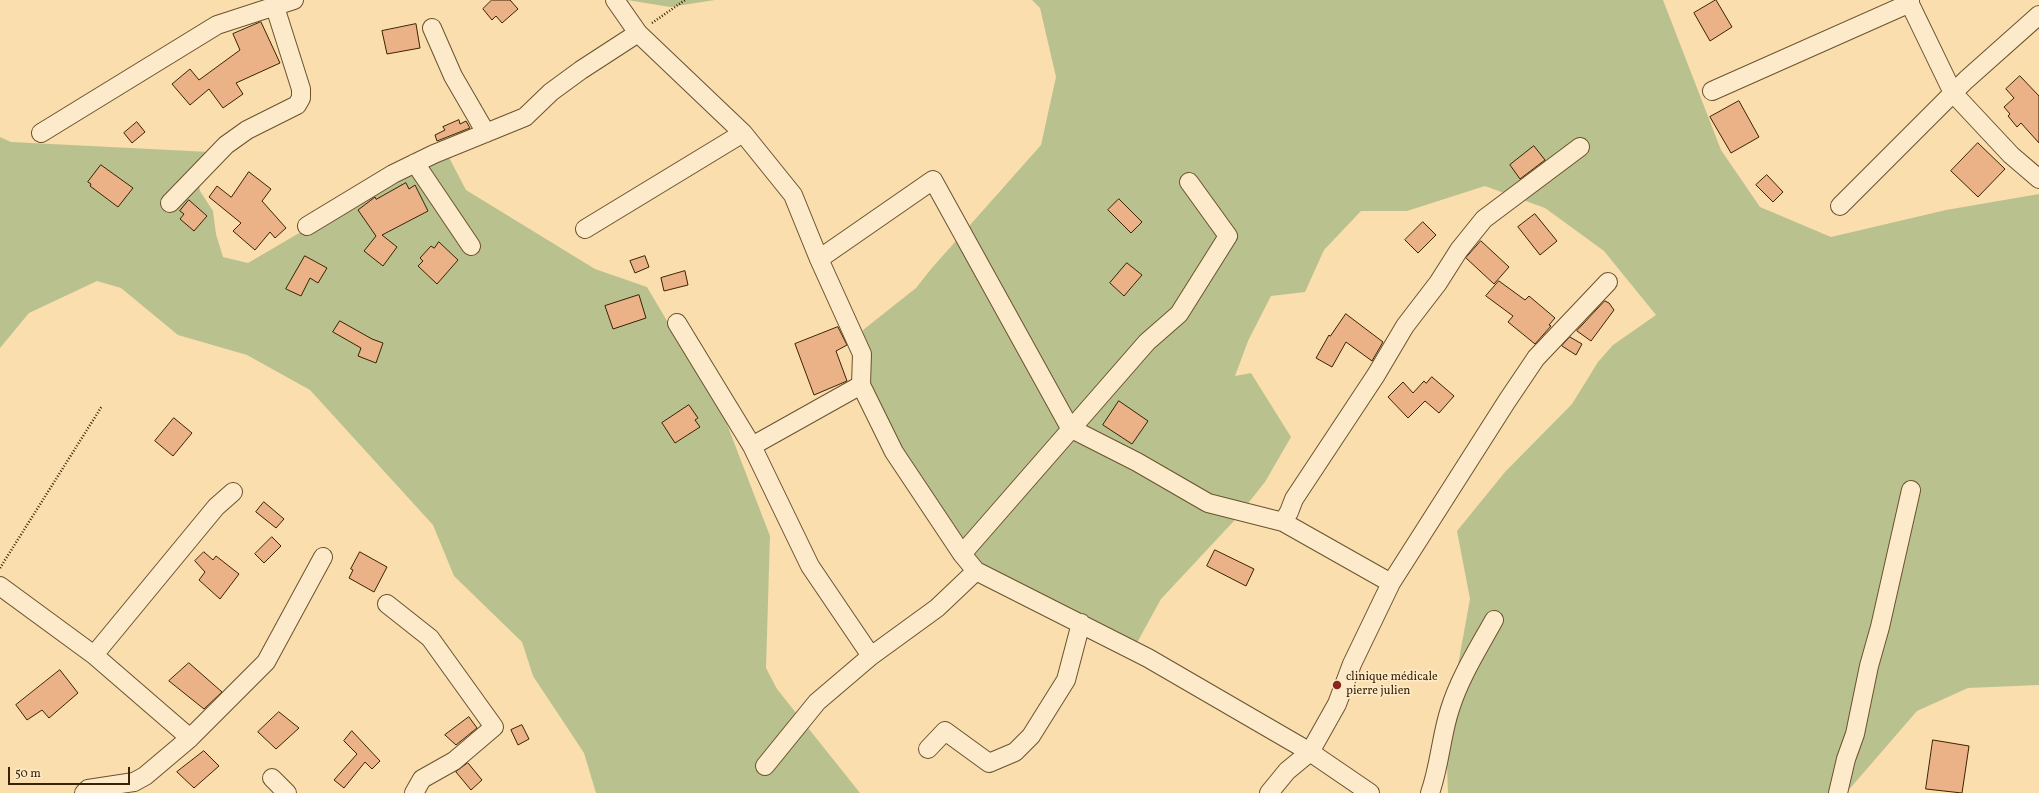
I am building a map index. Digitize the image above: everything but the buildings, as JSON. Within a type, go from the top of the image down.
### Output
[{"type":"street","points":[[41,133],[217,26],[294,0]]},
{"type":"street","points":[[615,0],[638,33],[743,133],[793,195],[819,259],[862,354],[861,385],[894,452],[962,554],[976,570],[1143,656],[1310,752],[1370,793]]},
{"type":"street","points":[[1712,91],[1909,1],[1953,93],[2011,155],[2039,179]]},
{"type":"street","points":[[170,203],[226,145],[247,130],[297,105],[301,98],[302,89],[275,7]]},
{"type":"street","points":[[1840,206],[1953,93],[2039,15]]},
{"type":"street","points":[[432,28],[453,76],[486,133]]},
{"type":"street","points":[[307,226],[393,174],[415,163],[525,117],[551,92],[575,74],[638,33]]},
{"type":"street","points":[[585,229],[743,133]]},
{"type":"street","points":[[1283,522],[1294,499],[1376,375],[1405,326],[1438,284],[1458,250],[1484,219],[1580,147]]},
{"type":"street","points":[[415,163],[471,246]]},
{"type":"street","points":[[819,259],[933,180],[1070,428],[1137,462],[1208,503],[1283,522],[1391,583]]},
{"type":"street","points":[[962,554],[1070,428],[1108,388],[1147,342],[1179,314],[1228,236],[1189,182]]},
{"type":"street","points":[[1269,793],[1287,770],[1310,752],[1338,704],[1352,664],[1391,583],[1536,358],[1608,282]]},
{"type":"street","points":[[678,323],[752,446],[810,566],[871,656]]},
{"type":"street","points":[[752,446],[861,385]]},
{"type":"street","points":[[1838,793],[1846,759],[1856,734],[1869,666],[1880,627],[1911,490]]},
{"type":"street","points":[[94,656],[216,507],[233,492]]},
{"type":"street","points":[[84,793],[88,789],[138,787],[153,771],[190,738],[266,662],[323,557]]},
{"type":"street","points":[[765,766],[817,702],[871,656],[937,608],[976,570]]},
{"type":"street","points":[[0,586],[94,656],[190,738]]},
{"type":"street","points":[[387,604],[430,638],[494,727],[454,761],[422,779],[414,793]]},
{"type":"street","points":[[1430,793],[1438,769],[1450,710],[1458,685],[1494,620]]},
{"type":"street","points":[[928,749],[945,731],[989,762],[1015,752],[1031,736],[1066,680],[1081,624]]},
{"type":"street","points":[[272,778],[287,793]]},
{"type":"path","points":[[638,33],[685,0]]},
{"type":"path","points":[[0,568],[102,406]]},
{"type":"green space","points":[[627,0],[715,0],[670,7]]},
{"type":"green space","points":[[1032,0],[1663,0],[1721,150],[1760,207],[1831,237],[1946,210],[2039,194],[2039,685],[1968,688],[1917,711],[1846,793],[1448,793],[1447,765],[1451,703],[1470,599],[1457,531],[1505,472],[1572,404],[1598,362],[1613,345],[1656,315],[1604,251],[1545,208],[1485,186],[1407,211],[1361,211],[1324,250],[1305,292],[1271,296],[1248,341],[1235,376],[1251,373],[1291,437],[1265,482],[1233,522],[1161,599],[1133,650],[1002,590],[938,528],[869,381],[863,330],[916,288],[931,269],[1041,145],[1056,77],[1040,8]]},
{"type":"green space","points":[[0,137],[11,142],[210,152],[196,168],[200,191],[213,211],[216,234],[223,257],[248,263],[444,148],[466,190],[595,269],[647,287],[725,419],[770,536],[766,668],[777,689],[860,793],[596,793],[584,753],[533,676],[522,642],[454,576],[433,525],[310,390],[247,355],[178,335],[121,288],[97,281],[29,313],[0,348]]},
{"type":"place","name":"clinique médicale pierre julien","points":[[1337,685]]}]
